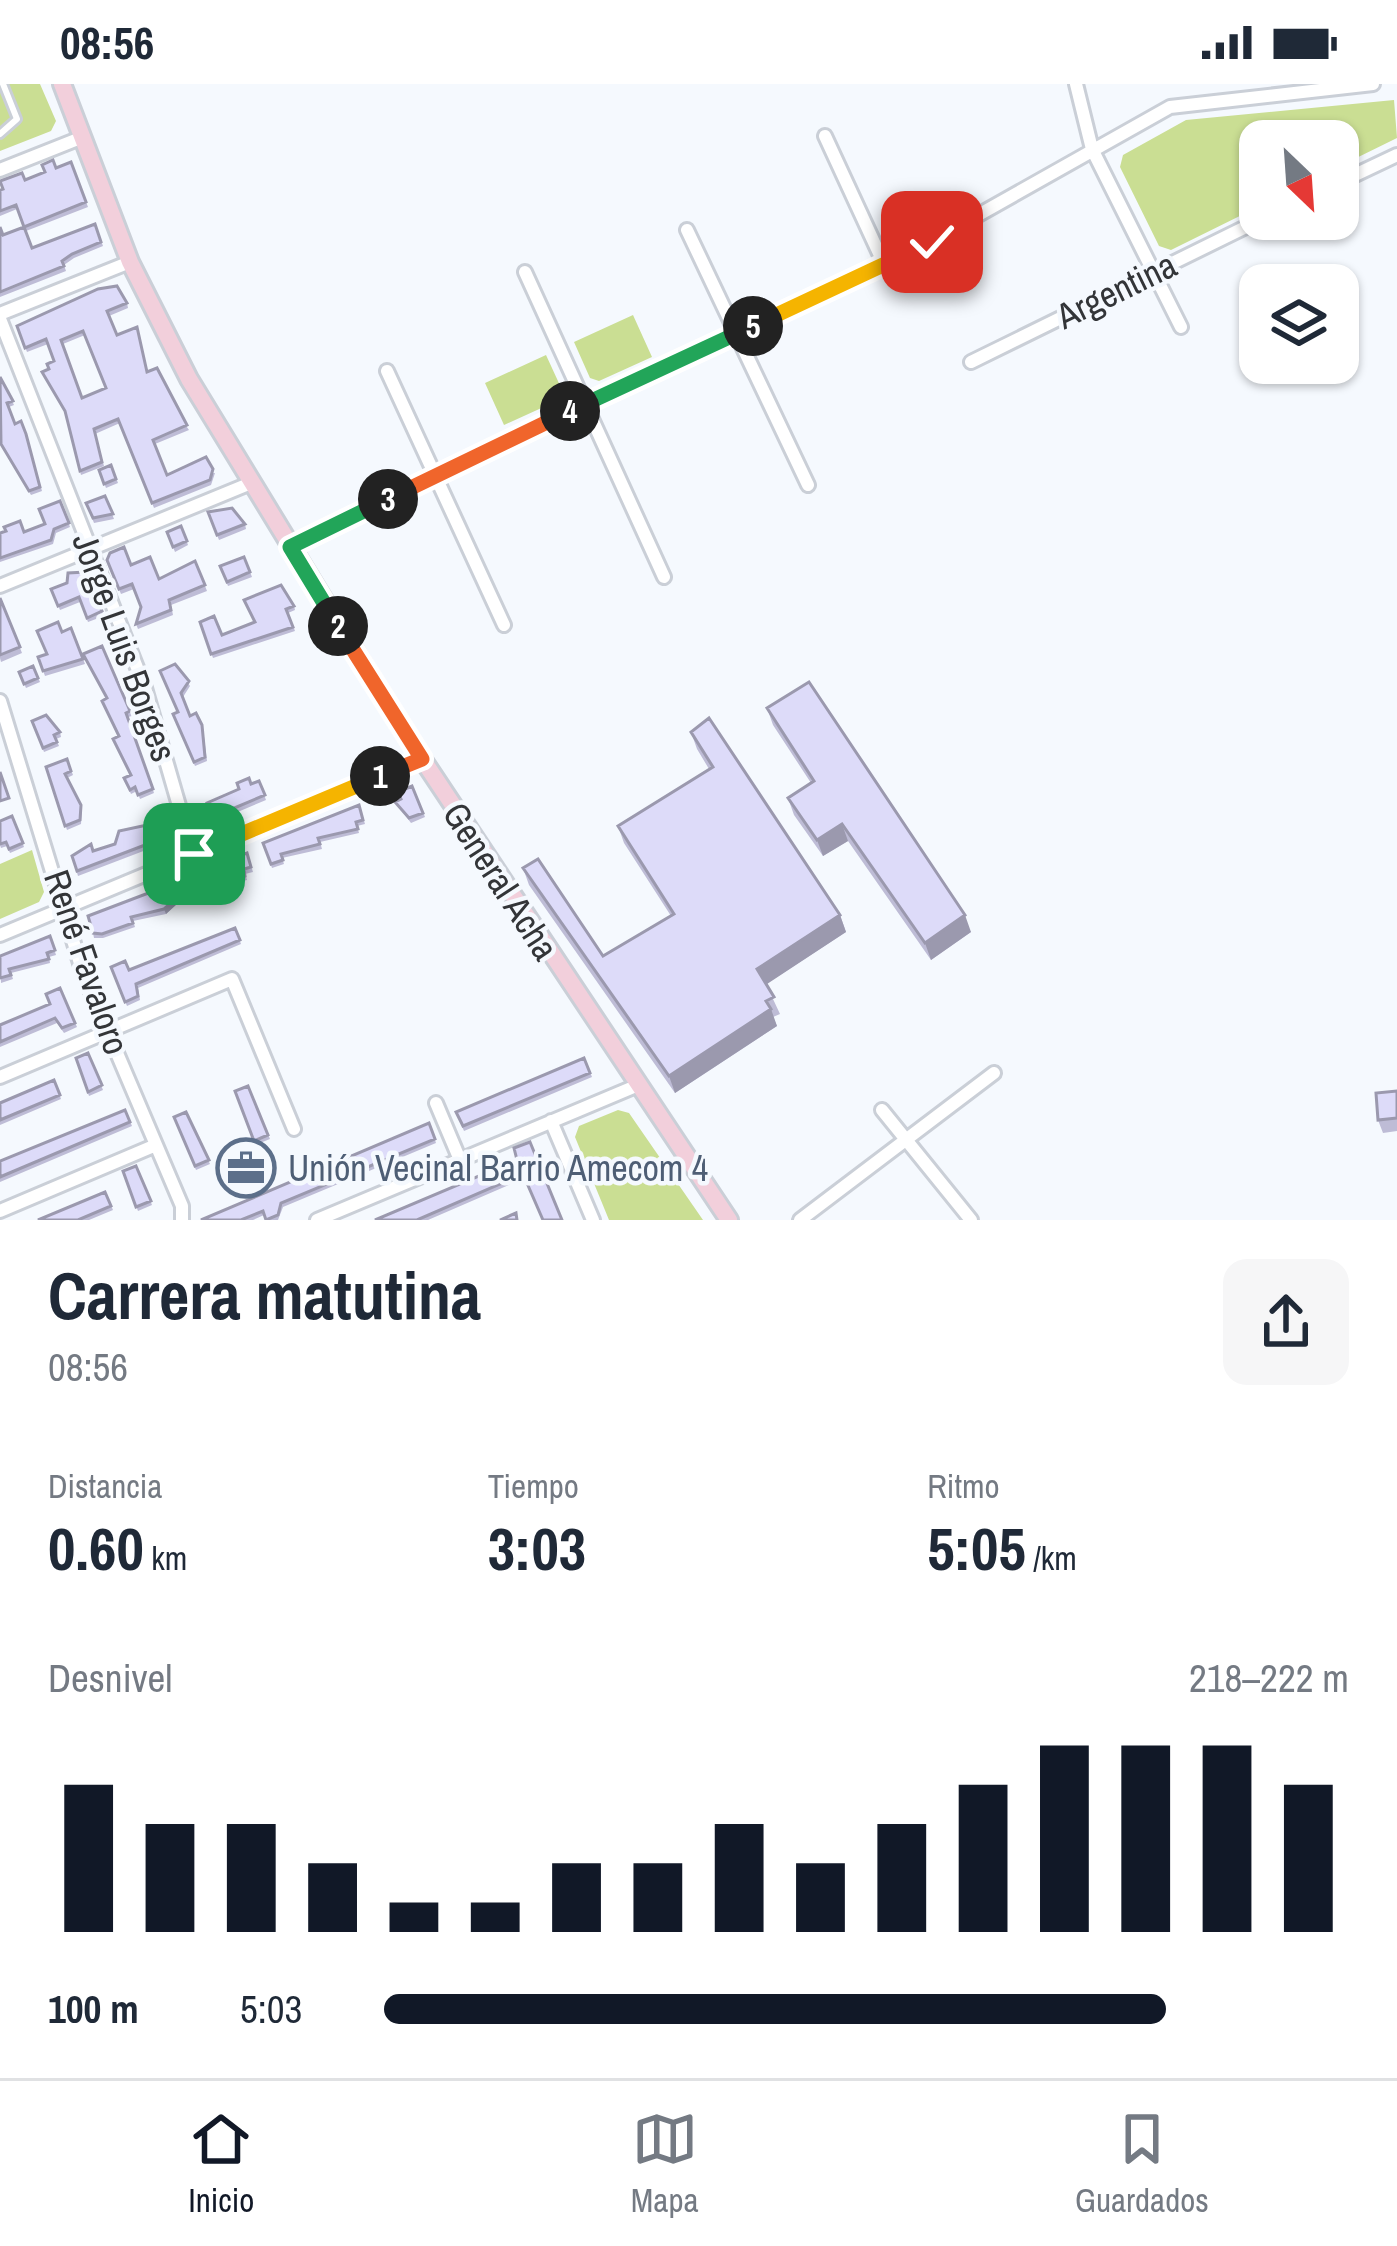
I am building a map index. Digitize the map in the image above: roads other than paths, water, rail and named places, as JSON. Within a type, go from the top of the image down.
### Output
[{"type":"main road","name":"General Acha","points":[[62,84],[130,262],[168,343],[422,759],[729,1220]]},
{"type":"street","points":[[1076,84],[1092,149],[1181,327]]},
{"type":"street","points":[[290,547],[884,263],[1170,107],[1373,84]]},
{"type":"street","points":[[825,136],[884,263]]},
{"type":"street","points":[[0,170],[83,137]]},
{"type":"street","points":[[1359,173],[1397,155]]},
{"type":"street","points":[[687,230],[808,485]]},
{"type":"street","name":"Argentina","points":[[970,362],[1239,230]]},
{"type":"street","points":[[0,316],[130,262]]},
{"type":"street","points":[[526,272],[664,577]]},
{"type":"street","name":"Jorge Luis Borges","points":[[0,316],[145,688],[194,854]]},
{"type":"street","points":[[387,370],[504,625]]},
{"type":"street","points":[[0,586],[251,483]]},
{"type":"street","name":"René Favaloro","points":[[0,700],[64,908],[108,1031],[182,1206],[182,1220]]},
{"type":"street","points":[[0,935],[422,759]]},
{"type":"street","points":[[0,1077],[232,979],[294,1129]]},
{"type":"street","points":[[800,1220],[994,1073]]},
{"type":"street","points":[[317,1220],[636,1086]]},
{"type":"street","points":[[436,1103],[460,1160]]},
{"type":"street","points":[[882,1110],[971,1220]]},
{"type":"street","points":[[551,1121],[593,1220]]},
{"type":"street","points":[[0,1211],[157,1145]]},
{"type":"lane","points":[[0,134],[17,119],[3,84]]},
{"type":"place","name":"Unión Vecinal Barrio Amecom 4","points":[[246,1168]]}]
